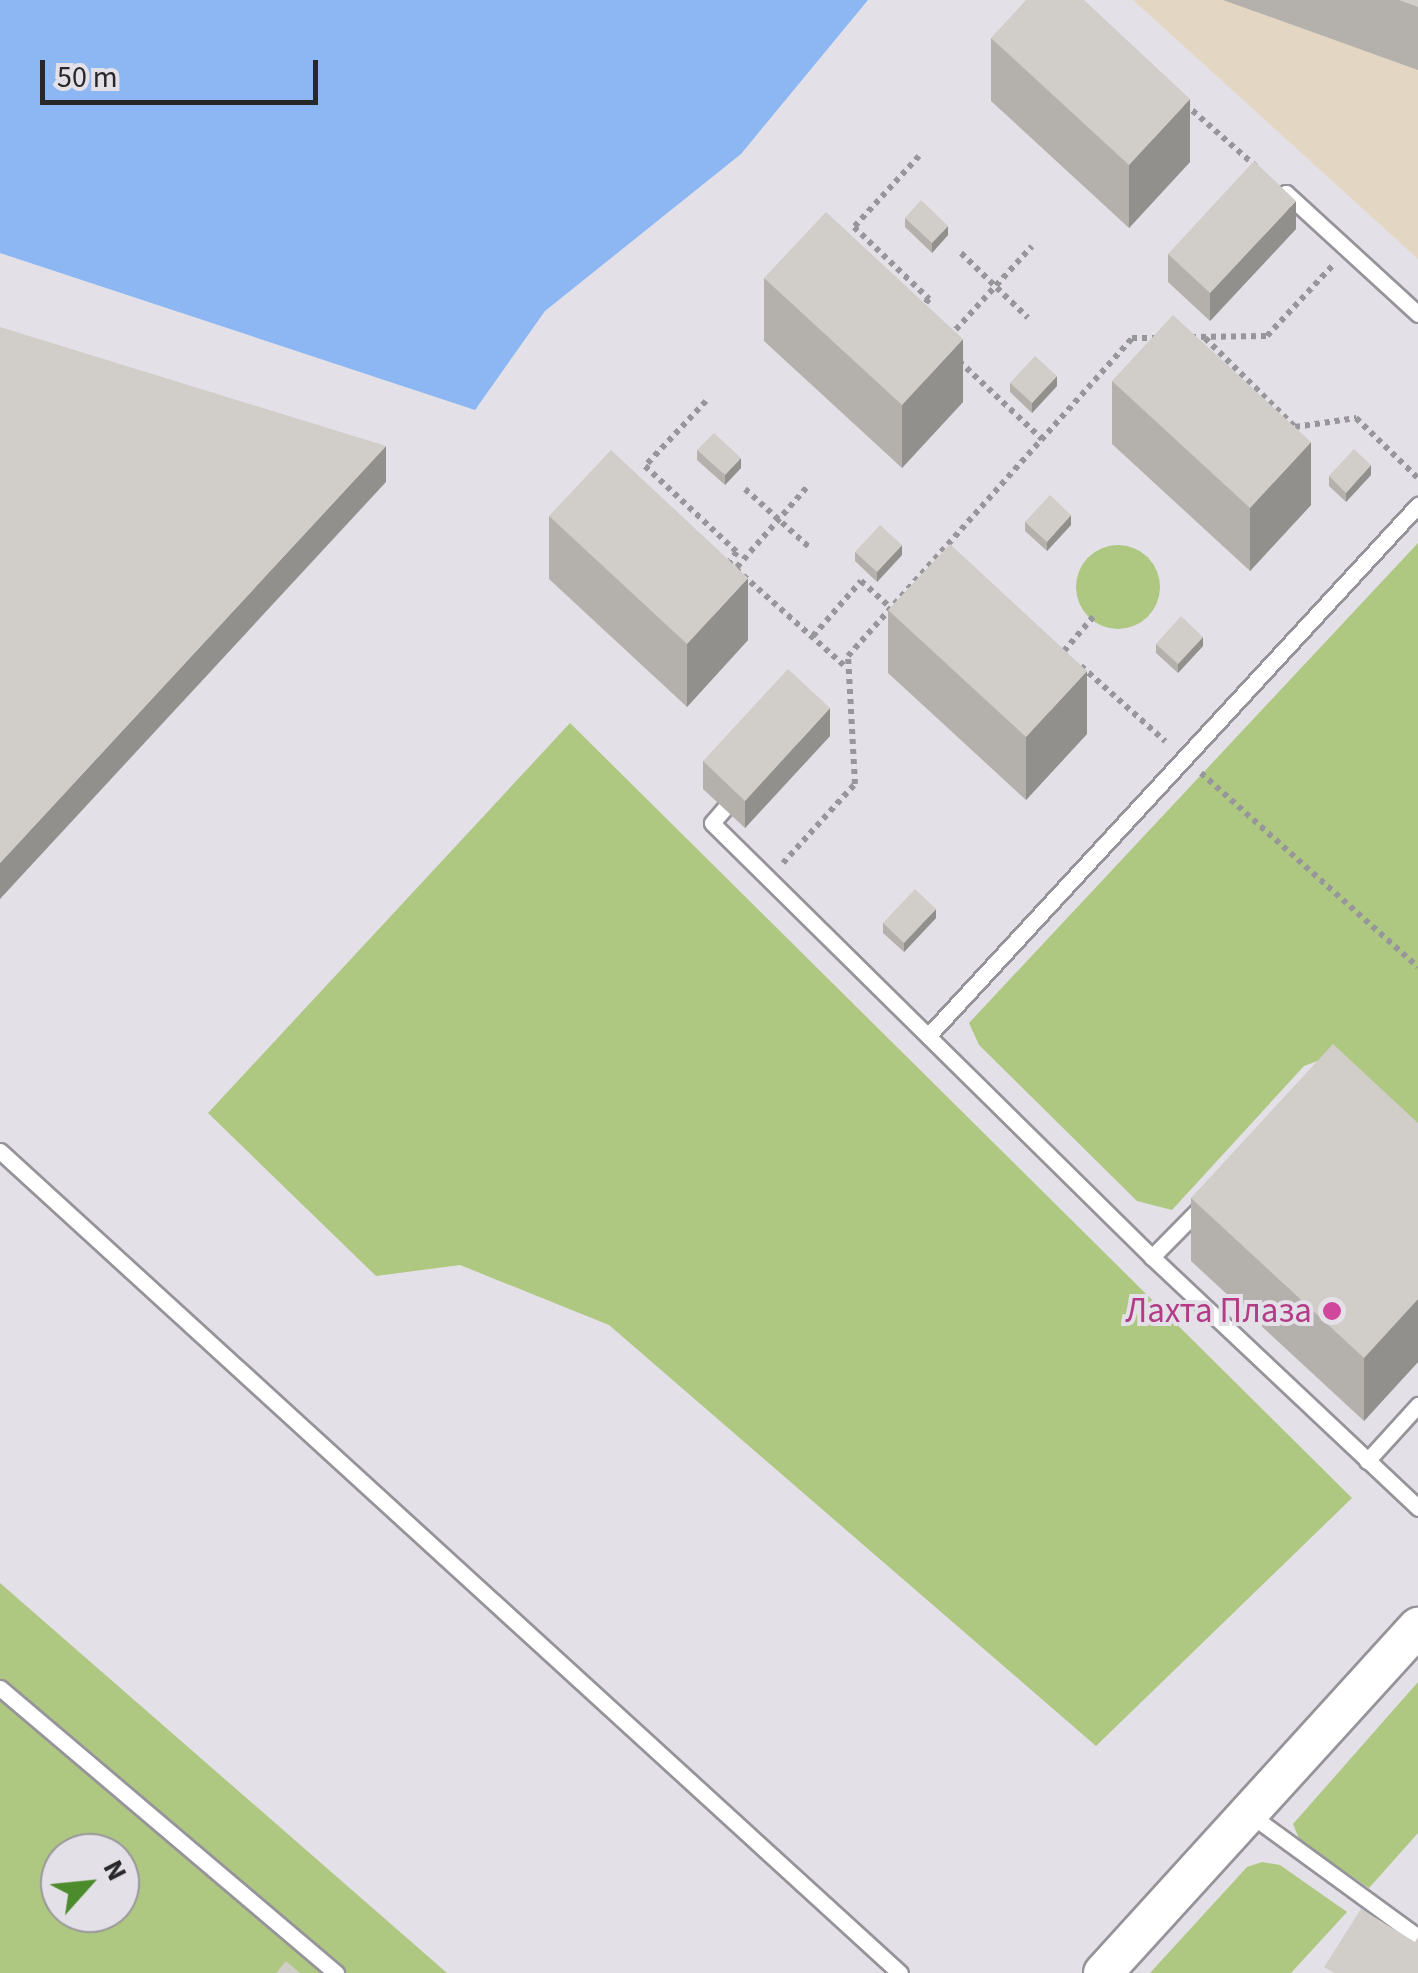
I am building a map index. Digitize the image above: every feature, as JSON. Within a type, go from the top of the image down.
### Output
[{"type":"street","points":[[1103,1973],[1418,1627]]},
{"type":"lane","points":[[1273,207],[1286,193],[1418,314]]},
{"type":"lane","points":[[928,1036],[1418,504]]},
{"type":"lane","points":[[724,810],[712,822],[1152,1257],[1418,1508]]},
{"type":"lane","points":[[0,1151],[900,1973]]},
{"type":"lane","points":[[1152,1257],[1219,1188]]},
{"type":"lane","points":[[1368,1461],[1418,1406]]},
{"type":"lane","points":[[0,1688],[336,1973]]},
{"type":"lane","points":[[1248,1814],[1418,1937]]},
{"type":"path","points":[[1182,102],[1286,193]]},
{"type":"path","points":[[912,318],[930,299],[854,226],[919,156]]},
{"type":"path","points":[[942,346],[1032,246]]},
{"type":"path","points":[[1187,337],[1267,336],[1348,249]]},
{"type":"path","points":[[961,253],[1028,318]]},
{"type":"path","points":[[1205,337],[1296,427],[1356,418],[1418,478]]},
{"type":"path","points":[[769,878],[855,784],[848,656],[1132,338],[1168,338]]},
{"type":"path","points":[[956,359],[1042,439]]},
{"type":"path","points":[[706,401],[645,466],[737,552],[719,572]]},
{"type":"path","points":[[737,567],[808,486]]},
{"type":"path","points":[[745,489],[810,548]]},
{"type":"path","points":[[947,545],[962,558]]},
{"type":"path","points":[[730,560],[848,669]]},
{"type":"path","points":[[812,636],[861,581],[890,608]]},
{"type":"path","points":[[1064,651],[1093,617]]},
{"type":"path","points":[[1050,638],[1418,967]]},
{"type":"shaded area","points":[[1133,0],[1418,0],[1418,259]]},
{"type":"green space","points":[[1418,543],[1418,1138],[1328,1057],[1304,1066],[1172,1210],[1137,1201],[979,1045],[969,1023]]},
{"type":"green space","points":[[1118,545],[1141,552],[1153,564],[1160,587],[1153,610],[1141,622],[1118,629],[1095,622],[1083,610],[1076,587],[1083,564],[1095,552]]},
{"type":"green space","points":[[570,723],[1352,1498],[1096,1746],[609,1325],[460,1265],[376,1276],[208,1113]]},
{"type":"green space","points":[[0,1583],[447,1973],[0,1973]]},
{"type":"green space","points":[[1418,1682],[1418,1833],[1369,1888],[1300,1841],[1293,1824]]},
{"type":"green space","points":[[1262,1862],[1280,1865],[1347,1912],[1291,1973],[1150,1973],[1247,1867]]},
{"type":"water","points":[[0,0],[868,0],[741,154],[545,311],[475,410],[0,253]]},
{"type":"building","points":[[1026,0],[1084,0],[1190,99],[1129,165],[991,38]]},
{"type":"building","points":[[1399,0],[1418,0],[1418,7]]},
{"type":"building","points":[[1254,161],[1296,201],[1210,293],[1168,254]]},
{"type":"building","points":[[921,200],[948,226],[932,243],[905,218]]},
{"type":"building","points":[[826,212],[963,339],[902,405],[764,278]]},
{"type":"building","points":[[1173,315],[1311,442],[1250,508],[1112,381]]},
{"type":"building","points":[[0,327],[386,446],[0,863]]},
{"type":"building","points":[[1035,356],[1057,376],[1032,403],[1010,383]]},
{"type":"building","points":[[714,433],[741,458],[725,475],[697,450]]},
{"type":"building","points":[[1354,449],[1371,465],[1346,493],[1329,476]]},
{"type":"building","points":[[611,450],[748,578],[687,644],[549,516]]},
{"type":"building","points":[[1050,495],[1071,515],[1047,542],[1025,522]]},
{"type":"building","points":[[880,525],[902,545],[877,572],[855,552]]},
{"type":"building","points":[[950,544],[1087,671],[1026,737],[888,610]]},
{"type":"building","points":[[1181,616],[1203,637],[1178,664],[1156,644]]},
{"type":"building","points":[[788,669],[830,708],[745,801],[703,761]]},
{"type":"building","points":[[915,889],[936,909],[904,943],[883,923]]},
{"type":"building","name":"Лахта Плаза","points":[[1333,1044],[1418,1123],[1418,1299],[1364,1358],[1191,1198]]},
{"type":"building","points":[[1361,1909],[1415,1942],[1418,1937],[1418,1973],[1334,1973],[1324,1967]]},
{"type":"building","points":[[286,1961],[300,1973],[276,1973]]},
{"type":"place","name":"Лахта Плаза","points":[[1332,1311]]}]
